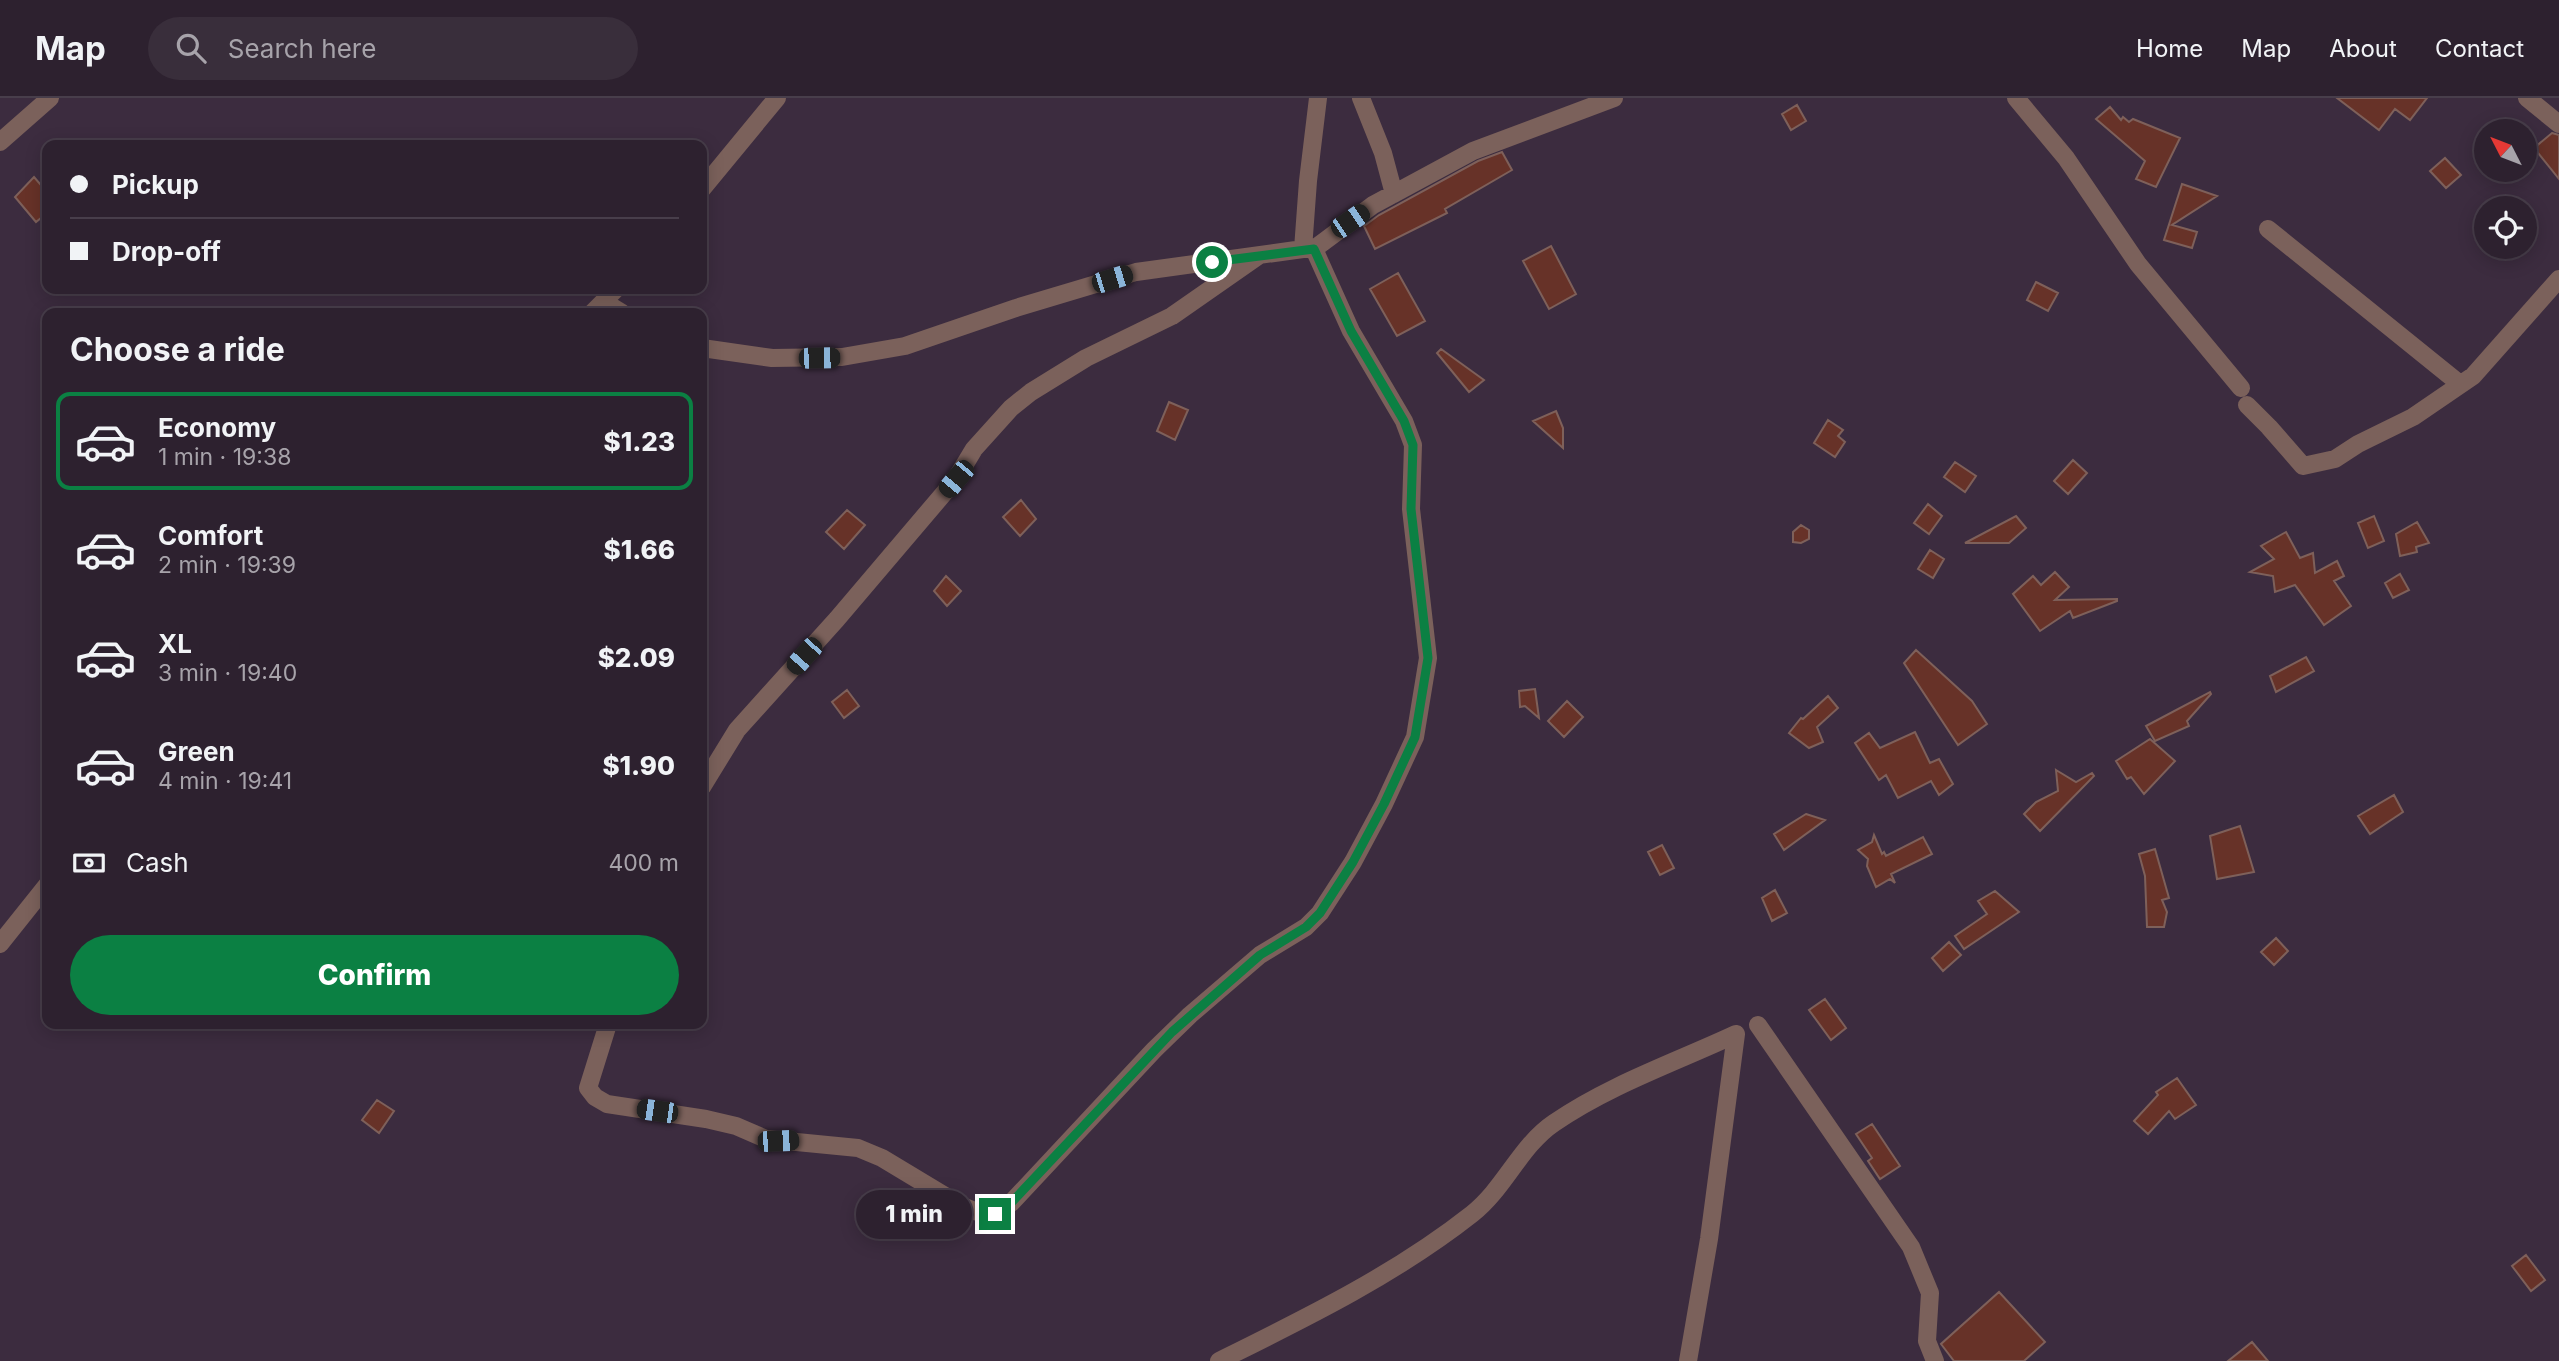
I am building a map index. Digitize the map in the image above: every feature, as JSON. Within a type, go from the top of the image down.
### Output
[{"type":"street","points":[[0,142],[50,98]]},
{"type":"street","points":[[707,183],[777,98]]},
{"type":"street","points":[[606,1029],[588,1088],[595,1097],[607,1104],[706,1119],[736,1126],[766,1139],[858,1148],[882,1158],[960,1205],[985,1215],[1002,1210],[1011,1203],[1154,1050],[1227,981],[1260,955],[1306,927],[1320,913],[1353,862],[1415,737],[1428,658],[1411,509],[1413,445],[1398,411],[1356,342],[1308,249],[1308,181],[1318,98]]},
{"type":"street","points":[[1361,98],[1383,153],[1394,194]]},
{"type":"street","points":[[707,349],[772,358],[842,357],[905,346],[1016,308],[1136,272],[1308,249],[1394,194],[1473,151],[1614,98]]},
{"type":"street","points":[[2016,98],[2066,158],[2138,264],[2303,466],[2335,460],[2358,444],[2413,417],[2473,376],[2559,279]]},
{"type":"street","points":[[2528,98],[2559,124]]},
{"type":"street","points":[[2268,229],[2460,384]]},
{"type":"street","points":[[707,779],[737,730],[837,620],[956,479],[974,449],[1012,408],[1031,392],[1086,358],[1172,316],[1258,256]]},
{"type":"street","points":[[0,944],[42,892]]},
{"type":"street","points":[[1758,1025],[1910,1247],[1930,1293],[1931,1316],[1927,1341],[1935,1361]]},
{"type":"street","points":[[1219,1361],[1323,1309],[1397,1265],[1473,1214],[1490,1197],[1534,1140],[1553,1123],[1604,1095],[1736,1034],[1709,1239],[1688,1361]]},
{"type":"building","points":[[2337,98],[2427,98],[2410,120],[2395,109],[2379,130]]},
{"type":"building","points":[[1797,105],[1806,121],[1791,130],[1782,114]]},
{"type":"building","points":[[2110,107],[2121,120],[2123,117],[2129,122],[2133,119],[2180,138],[2156,187],[2136,179],[2145,161],[2096,119]]},
{"type":"building","points":[[2552,133],[2559,135],[2559,179],[2538,153],[2538,145]]},
{"type":"building","points":[[1502,152],[1512,170],[1445,209],[1447,213],[1375,249],[1364,226],[1379,215],[1478,161]]},
{"type":"building","points":[[2445,158],[2461,175],[2446,188],[2430,171]]},
{"type":"building","points":[[34,177],[42,186],[42,217],[36,222],[15,197]]},
{"type":"building","points":[[2182,184],[2217,196],[2172,225],[2197,232],[2192,248],[2164,240]]},
{"type":"building","points":[[1551,246],[1576,294],[1549,309],[1523,261]]},
{"type":"building","points":[[1398,273],[1425,321],[1397,336],[1370,289]]},
{"type":"building","points":[[2036,282],[2058,293],[2048,311],[2027,300]]},
{"type":"building","points":[[1441,349],[1484,380],[1469,392],[1437,353]]},
{"type":"building","points":[[1169,402],[1188,410],[1175,440],[1157,431]]},
{"type":"building","points":[[1556,411],[1563,428],[1563,448],[1533,421]]},
{"type":"building","points":[[1828,420],[1843,430],[1838,436],[1845,442],[1835,457],[1814,443]]},
{"type":"building","points":[[2073,460],[2087,473],[2068,494],[2054,481]]},
{"type":"building","points":[[1955,462],[1976,476],[1965,492],[1944,477]]},
{"type":"building","points":[[1021,500],[1036,519],[1020,536],[1003,517]]},
{"type":"building","points":[[1928,504],[1942,516],[1929,534],[1914,523]]},
{"type":"building","points":[[847,510],[865,525],[844,549],[826,532]]},
{"type":"building","points":[[2016,516],[2026,528],[2009,543],[1965,543]]},
{"type":"building","points":[[2374,516],[2384,541],[2368,548],[2358,523]]},
{"type":"building","points":[[2417,522],[2429,543],[2416,547],[2417,552],[2400,556],[2396,534]]},
{"type":"building","points":[[1801,525],[1809,530],[1809,539],[1801,543],[1793,542],[1793,532]]},
{"type":"building","points":[[2286,532],[2300,558],[2313,553],[2315,573],[2337,561],[2344,576],[2334,581],[2351,606],[2324,625],[2295,585],[2275,592],[2273,576],[2250,572],[2274,559],[2261,546]]},
{"type":"building","points":[[1930,550],[1944,559],[1933,578],[1918,569]]},
{"type":"building","points":[[2055,572],[2069,587],[2055,600],[2117,601],[2073,618],[2070,611],[2040,631],[2013,594],[2033,576],[2041,585]]},
{"type":"building","points":[[2400,574],[2409,590],[2393,598],[2385,583]]},
{"type":"building","points":[[946,576],[961,591],[947,606],[934,591]]},
{"type":"building","points":[[1916,650],[1972,701],[1987,724],[1958,745],[1904,663]]},
{"type":"building","points":[[2306,657],[2314,671],[2276,692],[2270,676]]},
{"type":"building","points":[[1535,689],[1539,718],[1525,706],[1520,707],[1519,691]]},
{"type":"building","points":[[847,690],[859,706],[844,718],[832,702]]},
{"type":"building","points":[[2210,692],[2187,721],[2189,726],[2155,741],[2146,726]]},
{"type":"building","points":[[1828,696],[1838,708],[1817,727],[1823,742],[1809,748],[1789,733],[1801,718]]},
{"type":"building","points":[[1567,701],[1583,717],[1564,737],[1548,721]]},
{"type":"building","points":[[1915,732],[1930,763],[1939,759],[1953,784],[1939,795],[1931,781],[1898,798],[1886,775],[1879,780],[1855,743],[1869,733],[1880,748]]},
{"type":"building","points":[[2150,739],[2175,761],[2144,794],[2131,777],[2127,779],[2116,761]]},
{"type":"building","points":[[2056,770],[2076,782],[2092,773],[2094,776],[2040,831],[2024,814],[2036,802],[2058,791]]},
{"type":"building","points":[[2394,795],[2403,812],[2370,834],[2358,816]]},
{"type":"building","points":[[1806,814],[1825,820],[1784,850],[1774,834]]},
{"type":"building","points":[[2240,826],[2254,872],[2217,879],[2210,836]]},
{"type":"building","points":[[1874,835],[1882,854],[1884,852],[1886,856],[1923,837],[1932,854],[1891,874],[1895,883],[1890,879],[1876,887],[1867,866],[1868,859],[1858,850],[1872,842]]},
{"type":"building","points":[[1662,845],[1674,868],[1660,875],[1648,852]]},
{"type":"building","points":[[2155,849],[2169,898],[2162,900],[2167,912],[2164,927],[2147,927],[2145,876],[2139,854]]},
{"type":"building","points":[[1775,890],[1787,913],[1772,921],[1762,898]]},
{"type":"building","points":[[1995,891],[2019,912],[1964,949],[1955,936],[1987,914],[1978,901]]},
{"type":"building","points":[[2276,938],[2288,951],[2274,965],[2261,952]]},
{"type":"building","points":[[1949,942],[1961,955],[1943,971],[1932,958]]},
{"type":"building","points":[[1825,999],[1846,1028],[1831,1040],[1809,1010]]},
{"type":"building","points":[[2177,1078],[2196,1105],[2175,1119],[2169,1111],[2148,1134],[2134,1121],[2158,1095],[2156,1092]]},
{"type":"building","points":[[377,1100],[394,1111],[379,1133],[362,1120]]},
{"type":"building","points":[[1872,1124],[1900,1166],[1880,1179],[1868,1161],[1872,1158],[1856,1134]]},
{"type":"building","points":[[2526,1255],[2545,1280],[2531,1291],[2512,1266]]},
{"type":"building","points":[[1999,1292],[2045,1342],[2024,1361],[1954,1361],[1941,1344]]},
{"type":"building","points":[[2252,1342],[2268,1361],[2228,1361]]},
{"type":"route","points":[[995,1214],[1011,1203],[1154,1050],[1227,981],[1260,955],[1306,927],[1320,913],[1353,862],[1415,737],[1428,658],[1411,509],[1413,445],[1404,421],[1362,354],[1314,249],[1212,262]]}]
